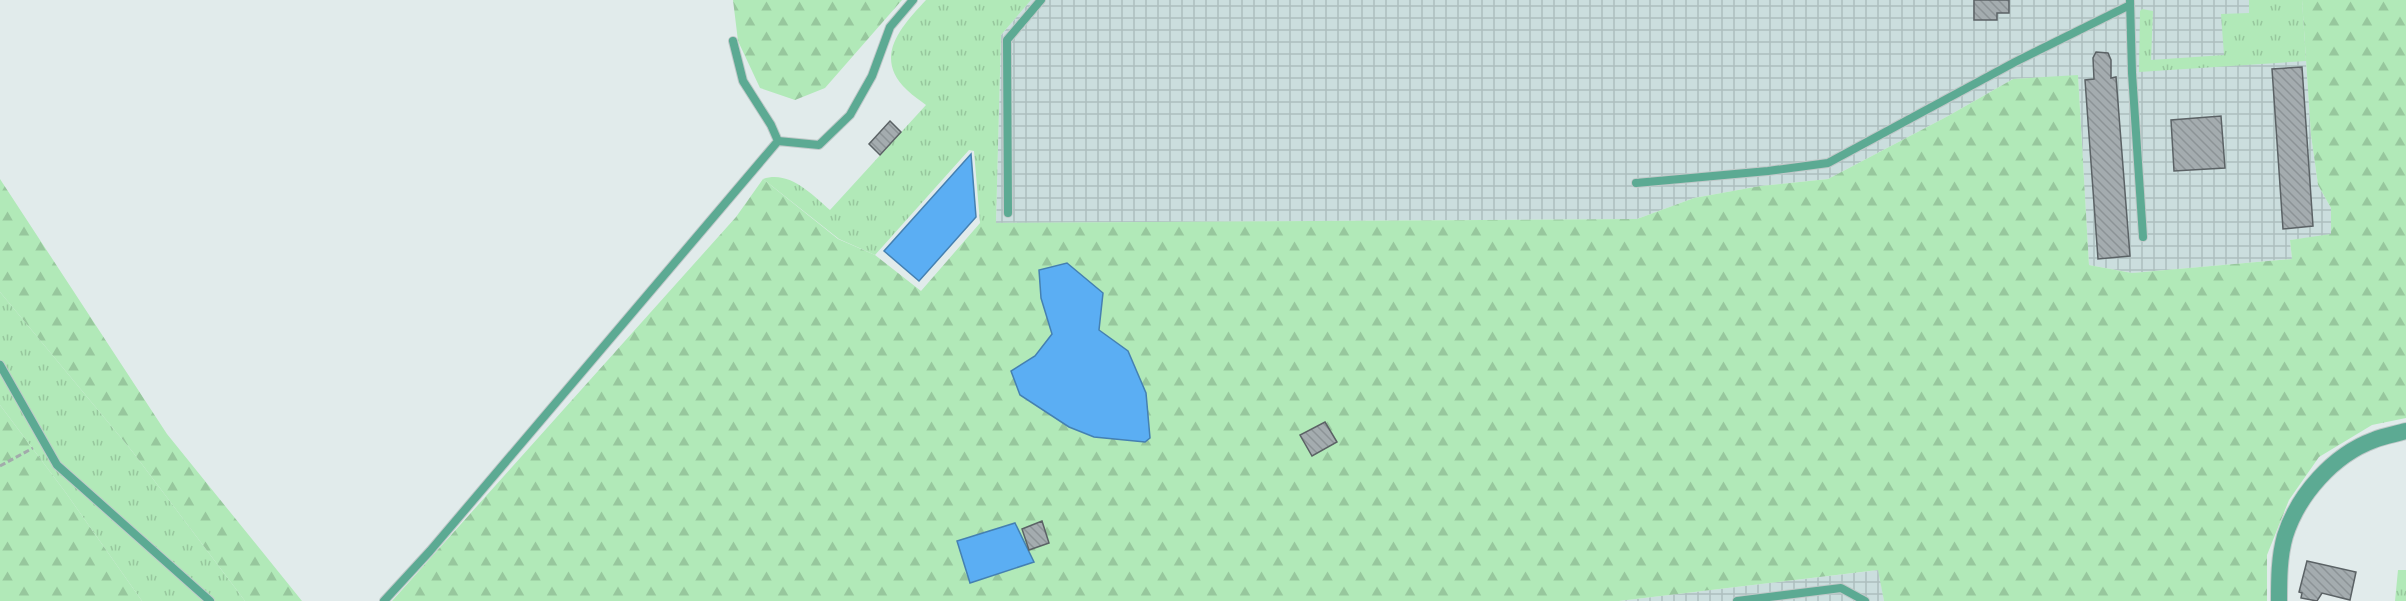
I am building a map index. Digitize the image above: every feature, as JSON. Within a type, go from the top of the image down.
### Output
[{"type":"street","points":[[2279,601],[2280,568],[2285,537],[2293,516],[2306,494],[2324,474],[2354,450],[2374,440],[2406,431]]},
{"type":"lane","points":[[778,141],[819,145],[850,115],[872,76],[890,27],[913,0]]},
{"type":"lane","points":[[1008,213],[1007,40],[1041,0]]},
{"type":"lane","points":[[1636,183],[1828,163],[2130,2],[2132,73],[2143,237]]},
{"type":"lane","points":[[733,41],[743,81],[771,125],[778,141]]},
{"type":"lane","points":[[384,601],[430,551],[778,141]]},
{"type":"lane","points":[[0,365],[57,465],[210,601]]},
{"type":"lane","points":[[1737,601],[1841,588],[1865,601]]},
{"type":"path","points":[[0,466],[44,442]]},
{"type":"shaded area","points":[[1031,0],[2302,0],[2311,135],[2318,185],[2331,208],[2331,235],[2290,240],[2292,259],[2132,273],[2089,265],[2078,76],[2013,79],[1828,179],[1760,186],[1694,198],[1637,219],[996,223],[1001,35]]},
{"type":"shaded area","points":[[1879,570],[1884,601],[1619,601]]},
{"type":"green space","points":[[733,0],[902,0],[825,88],[795,100],[760,88],[738,41]]},
{"type":"green space","points":[[926,0],[1031,0],[1001,35],[996,223],[980,223],[974,151],[969,150],[875,255],[839,239],[763,179],[773,177],[791,181],[808,191],[830,210],[926,105],[909,92],[897,78],[892,66],[891,54],[900,31]]},
{"type":"green space","points":[[2249,0],[2302,0],[2306,61],[2139,72],[2140,11],[2142,9],[2153,11],[2151,60],[2224,55],[2221,14],[2249,13]]},
{"type":"green space","points":[[2302,0],[2406,0],[2406,418],[2372,425],[2319,457],[2289,500],[2267,555],[2267,601],[1884,601],[1878,570],[1619,601],[392,601],[736,217],[763,179],[838,239],[875,255],[921,291],[980,223],[1637,219],[1694,198],[1760,186],[1828,179],[2013,79],[2078,75],[2089,265],[2132,273],[2292,259],[2290,240],[2331,234],[2331,208],[2318,185],[2311,135]]},
{"type":"green space","points":[[0,179],[167,434],[302,601],[245,601],[132,451],[0,292]]},
{"type":"green space","points":[[0,292],[132,451],[245,601],[142,601],[66,493],[0,405]]},
{"type":"green space","points":[[0,405],[66,493],[142,601],[0,601]]},
{"type":"green space","points":[[2398,570],[2406,570],[2406,601],[2395,601]]},
{"type":"water","points":[[971,154],[976,217],[919,281],[884,251]]},
{"type":"water","points":[[1067,263],[1103,293],[1099,330],[1128,351],[1146,393],[1150,438],[1145,442],[1094,437],[1069,427],[1020,395],[1011,371],[1035,356],[1052,334],[1041,298],[1039,270]]},
{"type":"water","points":[[1015,523],[1034,562],[970,583],[957,541]]},
{"type":"building","points":[[1974,0],[2009,0],[2009,13],[1997,13],[1997,20],[1974,20]]},
{"type":"building","points":[[2096,52],[2108,53],[2111,60],[2111,78],[2116,77],[2130,256],[2098,259],[2085,80],[2094,79],[2093,58]]},
{"type":"building","points":[[2302,67],[2313,226],[2283,229],[2272,69]]},
{"type":"building","points":[[2221,116],[2225,168],[2174,171],[2171,120]]},
{"type":"building","points":[[890,121],[901,132],[880,155],[869,144]]},
{"type":"building","points":[[1325,422],[1337,442],[1312,456],[1300,435]]},
{"type":"building","points":[[1042,521],[1049,543],[1029,550],[1022,529]]},
{"type":"building","points":[[2307,561],[2356,572],[2350,600],[2322,593],[2317,601],[2301,598],[2302,593],[2299,592]]}]
